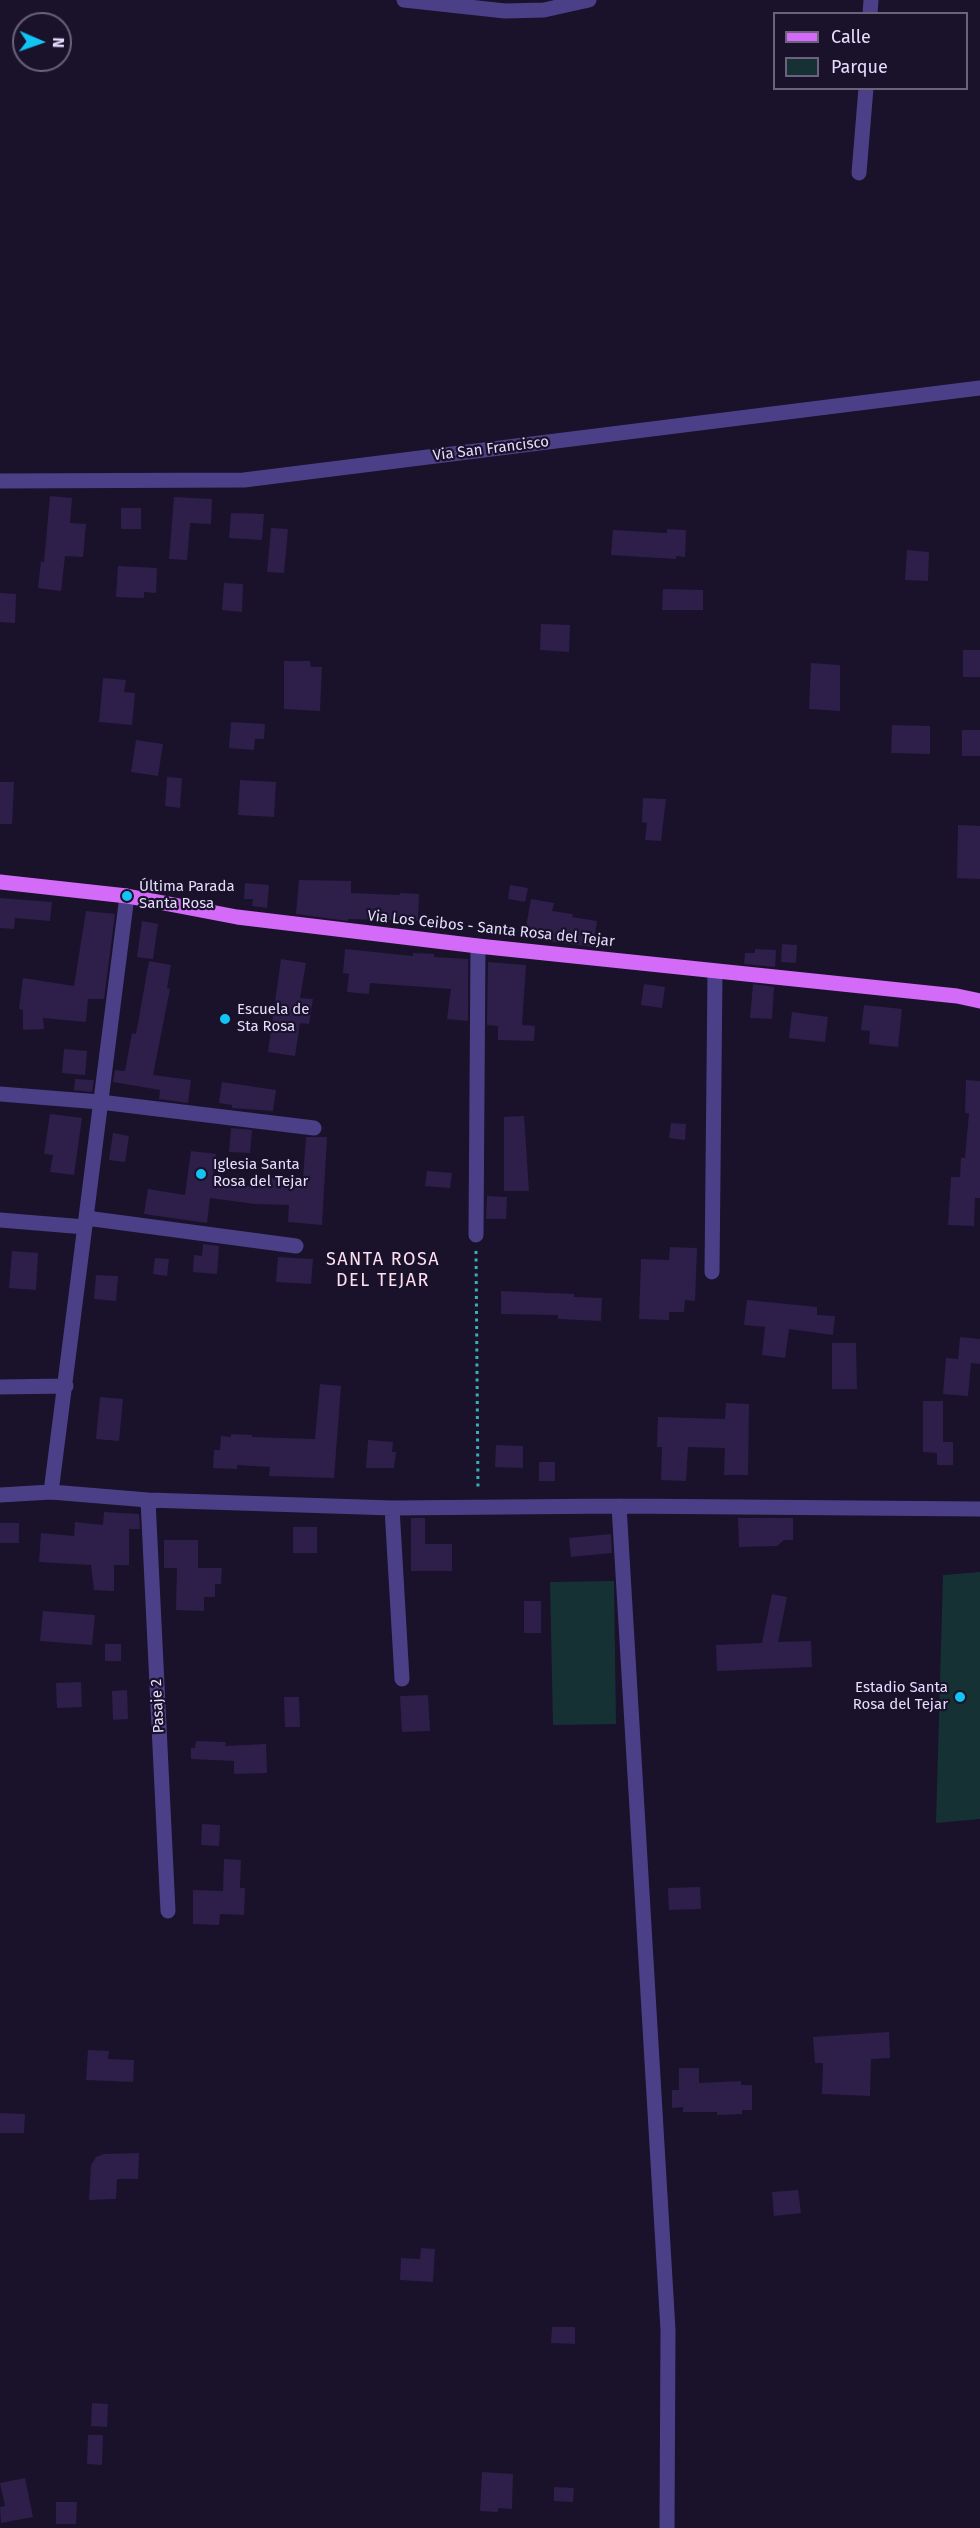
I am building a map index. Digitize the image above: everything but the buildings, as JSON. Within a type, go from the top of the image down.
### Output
[{"type":"main road","name":"Via Los Ceibos - Santa Rosa del Tejar","points":[[0,882],[127,896],[237,918],[715,972],[957,996],[980,1001]]},
{"type":"street","points":[[404,0],[505,11],[544,10],[589,0]]},
{"type":"street","points":[[859,173],[866,90]]},
{"type":"street","name":"Via San Francisco","points":[[0,481],[244,480],[980,388]]},
{"type":"street","points":[[51,1492],[127,896]]},
{"type":"street","points":[[476,1235],[478,946]]},
{"type":"street","points":[[712,1272],[715,972]]},
{"type":"street","points":[[0,1094],[100,1102],[314,1128]]},
{"type":"street","points":[[0,1220],[85,1223],[296,1246]]},
{"type":"street","points":[[0,1387],[66,1386]]},
{"type":"street","points":[[0,1495],[51,1492],[148,1500],[392,1508],[619,1506],[980,1509]]},
{"type":"street","name":"Pasaje 2","points":[[148,1500],[168,1911]]},
{"type":"street","points":[[619,1506],[668,2330],[667,2528]]},
{"type":"street","points":[[392,1508],[402,1679]]},
{"type":"path","points":[[476,1235],[478,1507]]},
{"type":"green space","name":"Estadio Santa Rosa del Tejar","points":[[980,1572],[980,1819],[936,1823],[943,1575]]},
{"type":"green space","points":[[614,1581],[616,1724],[553,1725],[550,1582]]},
{"type":"place","name":"Última Parada Santa Rosa","points":[[127,896]]},
{"type":"place","name":"Escuela de Sta Rosa","points":[[225,1019]]},
{"type":"place","name":"Iglesia Santa Rosa del Tejar","points":[[201,1174]]},
{"type":"place","name":"Estadio Santa Rosa del Tejar","points":[[960,1697]]},
{"type":"district","name":"SANTA ROSA DEL TEJAR","points":[[383,1270]]}]
